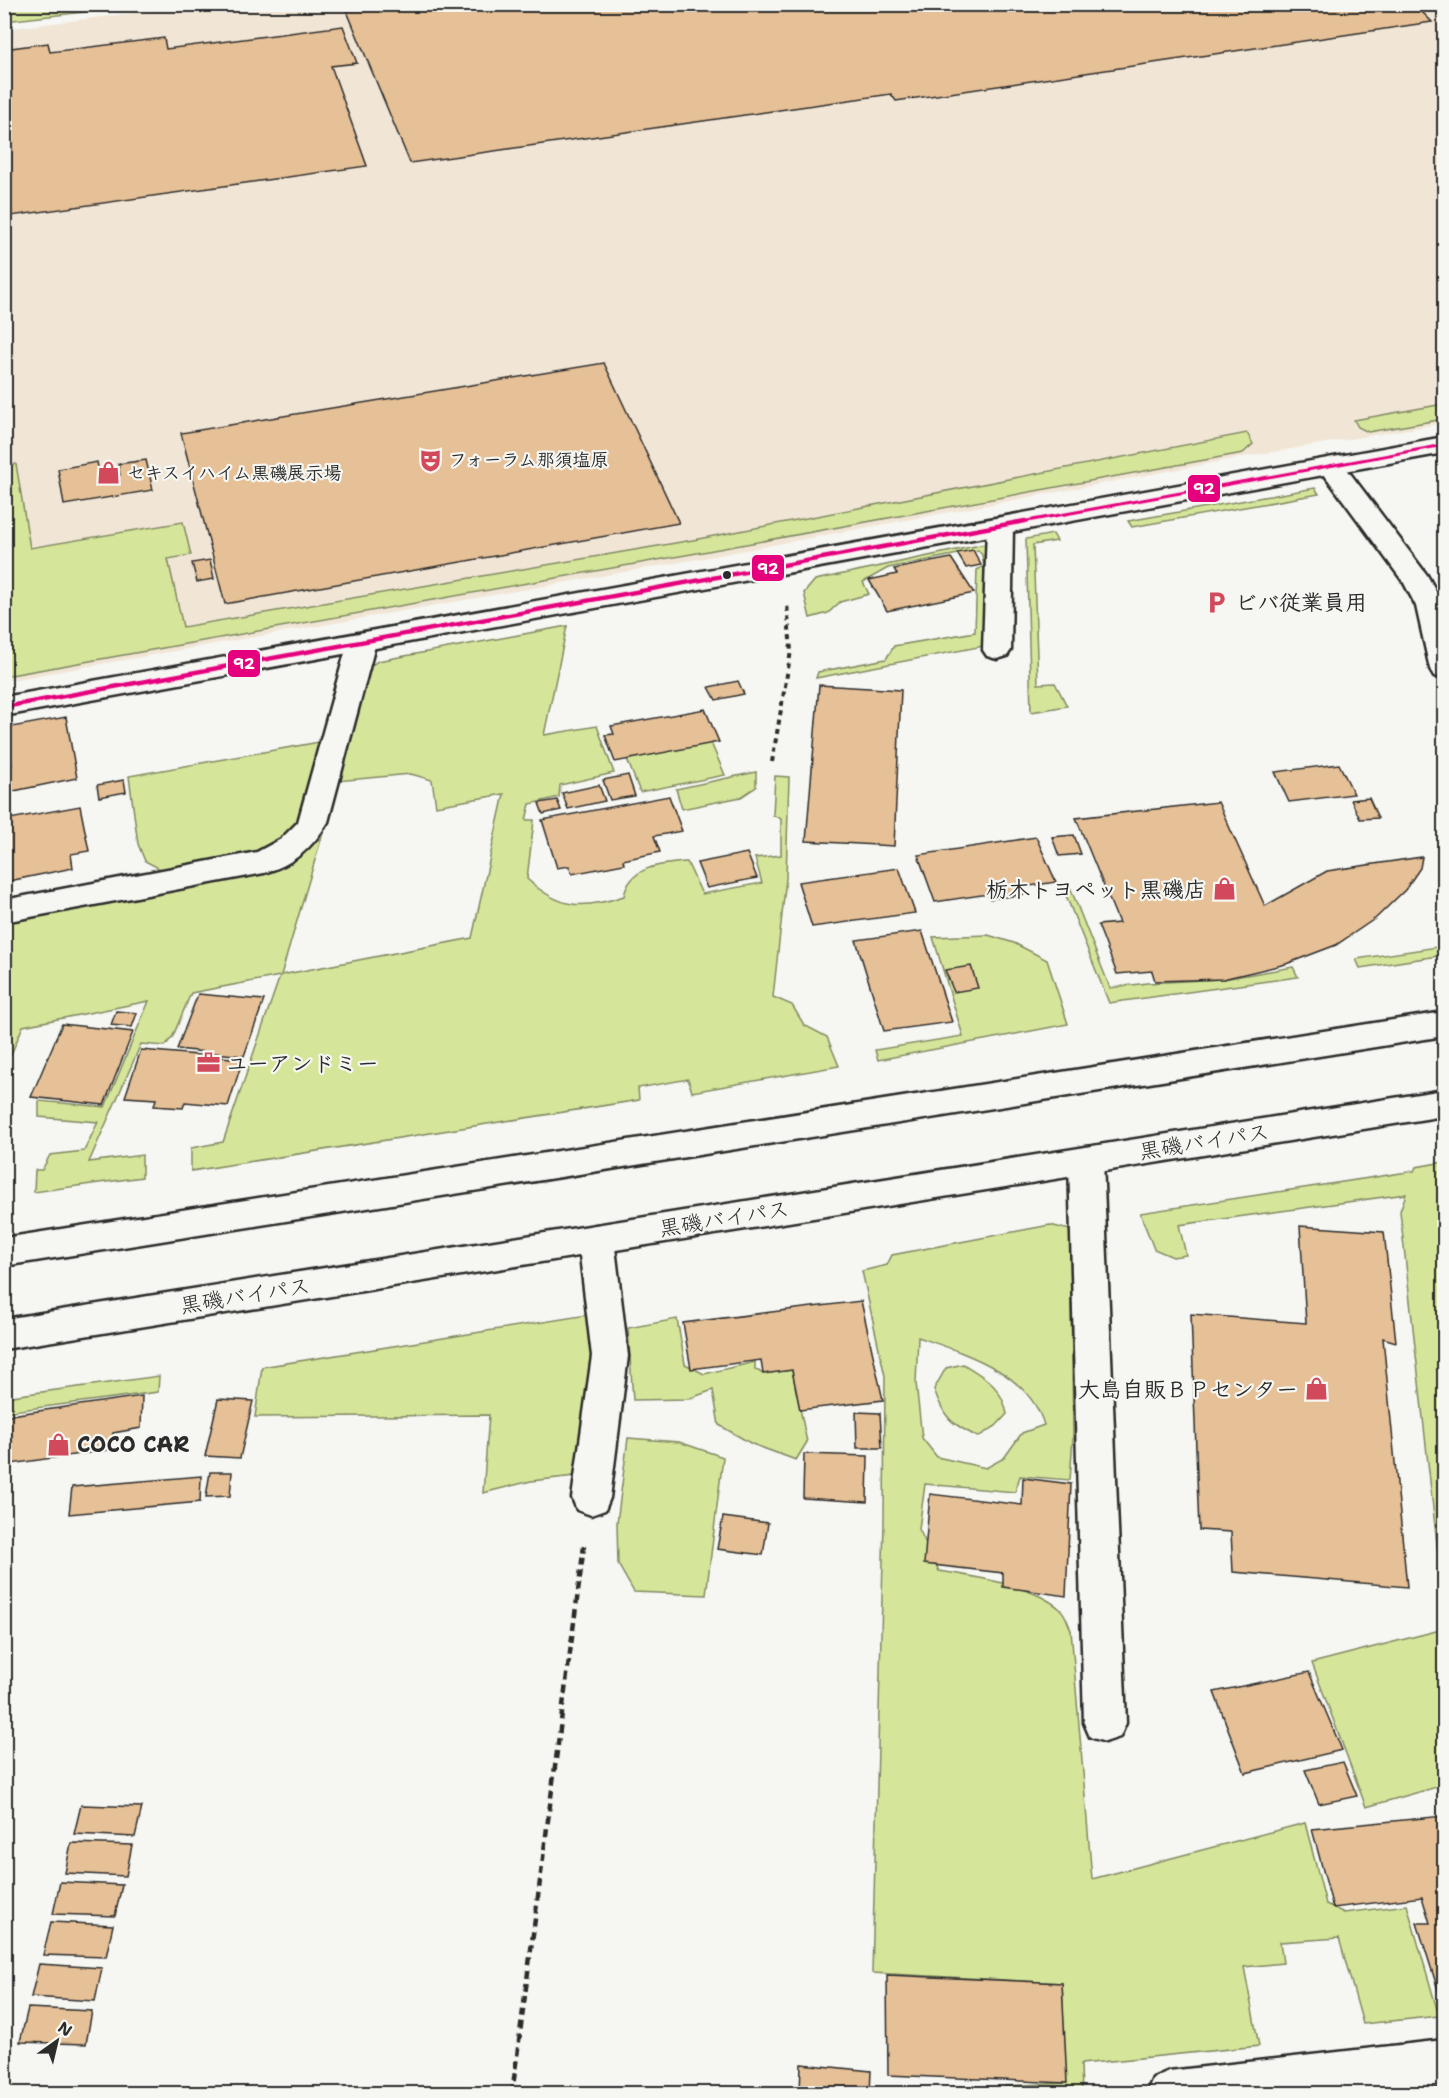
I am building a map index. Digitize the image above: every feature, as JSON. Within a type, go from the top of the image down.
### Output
[{"type":"main road","points":[[4,707],[1444,446]]},
{"type":"main road","points":[[1331,466],[1418,581],[1430,606],[1444,669]]},
{"type":"main road","points":[[997,650],[1000,526]]},
{"type":"main road","points":[[4,911],[264,862],[288,851],[305,837],[313,822],[362,642]]},
{"type":"main road","points":[[4,1252],[1444,1024]]},
{"type":"main road","name":"黒磯バイパス","points":[[4,1334],[1444,1102]]},
{"type":"main road","points":[[1086,1160],[1105,1723]]},
{"type":"main road","points":[[591,1498],[610,1356],[596,1239]]},
{"type":"main road","points":[[1169,2094],[1444,2063]]},
{"type":"path","points":[[772,568],[789,609],[791,651],[772,762]]},
{"type":"path","points":[[512,2094],[591,1498]]},
{"type":"shaded area","points":[[207,4],[1444,5],[1444,423],[1244,457],[698,559],[5,681],[5,29]]},
{"type":"green space","points":[[5,4],[146,4],[146,5],[5,21]]},
{"type":"green space","points":[[1444,404],[1444,419],[1368,432],[1358,427],[1354,420]]},
{"type":"green space","points":[[1247,433],[1253,444],[1243,453],[5,676],[5,466],[16,464],[30,548],[183,522],[191,555],[168,559],[183,627],[693,540]]},
{"type":"green space","points":[[1315,488],[1319,494],[1132,527],[1128,521]]},
{"type":"green space","points":[[1053,534],[1057,541],[1033,545],[1038,684],[1055,683],[1067,706],[1031,712],[1026,539]]},
{"type":"green space","points":[[990,543],[989,645],[816,678],[818,672],[886,659],[894,646],[975,632],[977,570],[984,566],[982,555],[978,550],[888,568],[863,582],[869,594],[840,602],[828,613],[810,618],[804,593],[815,580]]},
{"type":"green space","points":[[567,626],[544,735],[597,726],[614,773],[560,785],[559,797],[530,804],[526,820],[534,820],[527,879],[550,896],[572,904],[584,905],[624,896],[633,878],[648,868],[667,864],[687,862],[702,894],[762,883],[755,858],[781,855],[781,819],[773,815],[775,776],[789,777],[786,878],[773,997],[792,1005],[804,1025],[827,1037],[839,1066],[692,1092],[688,1079],[638,1088],[639,1100],[191,1171],[191,1148],[223,1142],[280,976],[191,993],[173,1036],[165,1046],[141,1044],[89,1162],[142,1155],[142,1177],[34,1192],[35,1170],[42,1170],[50,1155],[84,1151],[98,1122],[39,1117],[39,1101],[105,1107],[149,1001],[23,1026],[5,1069],[5,922],[268,872],[287,864],[301,854],[325,826],[281,975],[472,938],[504,794],[436,806],[432,780],[411,774],[337,781],[366,669],[378,661]]},
{"type":"green space","points":[[325,741],[296,830],[265,852],[166,872],[145,861],[138,844],[129,776]]},
{"type":"green space","points":[[711,743],[725,775],[640,792],[627,759]]},
{"type":"green space","points":[[756,772],[756,787],[741,797],[682,809],[676,789]]},
{"type":"green space","points":[[1070,887],[1110,988],[1147,983],[1223,979],[1293,967],[1298,977],[1109,1003],[1063,888]]},
{"type":"green space","points":[[988,935],[1014,943],[1047,960],[1068,1024],[878,1060],[875,1050],[963,1036],[933,937]]},
{"type":"green space","points":[[1444,946],[1444,955],[1360,968],[1356,959]]},
{"type":"green space","points":[[1444,1162],[1444,1607],[1400,1211],[1406,1194],[1179,1225],[1186,1255],[1173,1257],[1154,1249],[1140,1213],[1414,1171],[1416,1167]]},
{"type":"green space","points":[[1050,1225],[1070,1230],[1073,1438],[1070,1480],[1020,1476],[1015,1492],[925,1484],[919,1529],[939,1571],[986,1579],[1019,1588],[1049,1601],[1065,1616],[1071,1630],[1092,1879],[1305,1823],[1326,1904],[1344,1913],[1407,1905],[1439,2016],[1363,2024],[1339,1938],[1280,1942],[1283,1963],[1244,1967],[1259,2046],[1081,2064],[1082,2093],[1005,2093],[1005,2086],[1066,2083],[1062,1983],[872,1973],[884,1523],[885,1376],[862,1271],[887,1265],[892,1255]],"holes":[[[918,1337],[974,1358],[1010,1378],[1036,1407],[1044,1425],[1022,1433],[1004,1458],[986,1468],[937,1457],[922,1438],[916,1383]]]},
{"type":"green space","points":[[587,1315],[592,1357],[575,1476],[531,1481],[483,1493],[489,1415],[255,1417],[262,1367]]},
{"type":"green space","points":[[677,1319],[685,1364],[704,1374],[755,1362],[755,1369],[763,1374],[792,1370],[807,1442],[796,1460],[752,1444],[719,1425],[713,1390],[688,1399],[633,1400],[628,1328]]},
{"type":"green space","points":[[963,1364],[992,1384],[1005,1405],[1007,1414],[996,1426],[978,1437],[949,1419],[934,1389],[946,1368]]},
{"type":"green space","points":[[159,1376],[158,1392],[5,1412],[5,1397]]},
{"type":"green space","points":[[628,1438],[679,1442],[723,1457],[706,1595],[634,1592],[618,1564],[617,1523]]},
{"type":"green space","points":[[1444,1629],[1444,1785],[1366,1807],[1312,1663]]},
{"type":"building","points":[[344,4],[1414,4],[1432,22],[896,101],[891,94],[410,163]]},
{"type":"building","points":[[343,26],[357,63],[331,66],[367,166],[4,217],[4,49],[48,43],[50,52],[164,38],[166,49]]},
{"type":"building","points":[[604,363],[679,523],[225,604],[181,433]]},
{"type":"building","points":[[146,460],[153,490],[64,505],[58,469],[97,462],[100,478],[120,475],[118,464]]},
{"type":"building","points":[[973,550],[981,565],[966,568],[957,553]]},
{"type":"building","points":[[951,558],[974,593],[887,611],[869,580],[897,574],[894,569]]},
{"type":"building","points":[[210,560],[214,579],[197,582],[192,563]]},
{"type":"building","points":[[738,681],[744,694],[716,700],[709,687]]},
{"type":"building","points":[[819,685],[901,690],[894,846],[806,841]]},
{"type":"building","points":[[705,709],[719,742],[615,762],[605,735],[614,734],[611,726]]},
{"type":"building","points":[[66,717],[77,778],[4,793],[4,766],[12,765],[6,728]]},
{"type":"building","points":[[1339,764],[1354,794],[1289,802],[1275,772]]},
{"type":"building","points":[[628,775],[635,796],[610,800],[603,780]]},
{"type":"building","points":[[124,780],[126,792],[99,797],[97,785]]},
{"type":"building","points":[[599,785],[605,801],[568,809],[562,793]]},
{"type":"building","points":[[669,796],[682,831],[654,836],[660,852],[623,860],[624,864],[572,874],[569,866],[557,868],[542,820]]},
{"type":"building","points":[[1369,798],[1378,818],[1360,819],[1351,800]]},
{"type":"building","points":[[557,800],[561,810],[543,814],[539,803]]},
{"type":"building","points":[[1218,802],[1265,906],[1327,871],[1422,857],[1420,868],[1405,890],[1376,918],[1336,945],[1286,964],[1223,979],[1155,981],[1152,971],[1117,974],[1098,925],[1119,923],[1076,818]]},
{"type":"building","points":[[80,806],[89,851],[71,854],[73,868],[4,882],[4,820]]},
{"type":"building","points":[[1074,835],[1081,854],[1059,856],[1052,837]]},
{"type":"building","points":[[1036,837],[1056,882],[1023,887],[1026,894],[990,899],[988,894],[935,902],[918,855]]},
{"type":"building","points":[[747,853],[757,878],[707,888],[697,863]]},
{"type":"building","points":[[899,868],[915,913],[812,927],[798,882]]},
{"type":"building","points":[[922,931],[952,1022],[884,1031],[856,940]]},
{"type":"building","points":[[971,966],[978,988],[954,992],[945,970]]},
{"type":"building","points":[[198,994],[264,1000],[244,1056],[177,1049]]},
{"type":"building","points":[[116,1011],[137,1013],[132,1027],[111,1025]]},
{"type":"building","points":[[62,1024],[133,1032],[104,1105],[31,1097]]},
{"type":"building","points":[[141,1050],[243,1059],[228,1106],[185,1102],[183,1108],[154,1106],[156,1099],[125,1097]]},
{"type":"building","points":[[1300,1226],[1384,1232],[1396,1342],[1383,1338],[1407,1587],[1233,1572],[1231,1532],[1199,1530],[1191,1314],[1306,1323]]},
{"type":"building","points":[[861,1301],[883,1400],[800,1410],[792,1370],[763,1374],[761,1360],[691,1369],[683,1323]]},
{"type":"building","points":[[142,1396],[141,1428],[113,1433],[108,1450],[4,1465],[4,1416]]},
{"type":"building","points":[[218,1399],[253,1401],[240,1458],[205,1456]]},
{"type":"building","points":[[856,1412],[880,1413],[882,1448],[857,1448]]},
{"type":"building","points":[[804,1454],[868,1456],[867,1502],[803,1498]]},
{"type":"building","points":[[210,1472],[232,1472],[230,1496],[206,1497]]},
{"type":"building","points":[[201,1476],[200,1502],[69,1514],[72,1487]]},
{"type":"building","points":[[1023,1478],[1071,1484],[1066,1596],[1003,1587],[1003,1573],[924,1564],[930,1494],[1022,1505]]},
{"type":"building","points":[[723,1517],[768,1523],[763,1555],[717,1549]]},
{"type":"building","points":[[1309,1672],[1342,1750],[1245,1773],[1214,1692]]},
{"type":"building","points":[[1343,1762],[1357,1796],[1319,1804],[1305,1770]]},
{"type":"building","points":[[81,1805],[142,1807],[135,1837],[74,1834]]},
{"type":"building","points":[[1444,1816],[1444,1992],[1439,1993],[1417,1923],[1430,1923],[1422,1897],[1333,1908],[1312,1829]]},
{"type":"building","points":[[71,1843],[132,1845],[126,1876],[65,1873]]},
{"type":"building","points":[[60,1882],[122,1885],[115,1916],[53,1914]]},
{"type":"building","points":[[51,1922],[113,1925],[106,1957],[43,1955]]},
{"type":"building","points":[[39,1964],[102,1968],[95,2001],[31,1997]]},
{"type":"building","points":[[887,1975],[1062,1983],[1067,2083],[888,2075]]},
{"type":"building","points":[[28,2008],[92,2011],[86,2044],[20,2042]]},
{"type":"building","points":[[801,2064],[871,2071],[870,2094],[800,2094]]},
{"type":"transit line","name":"92","points":[[4,707],[1444,445]]},
{"type":"place","name":"フォーラム那須塩原","points":[[431,460]]},
{"type":"place","name":"セキスイハイム黒磯展示場","points":[[109,473]]},
{"type":"place","name":"ビバ従業員用","points":[[1217,602]]},
{"type":"place","name":"栃木トヨペット黒磯店","points":[[1224,889]]},
{"type":"place","name":"ユーアンドミー","points":[[208,1063]]},
{"type":"place","name":"大島自販ＢＰセンター","points":[[1316,1389]]},
{"type":"place","name":"COCO CAR","points":[[59,1444]]}]
